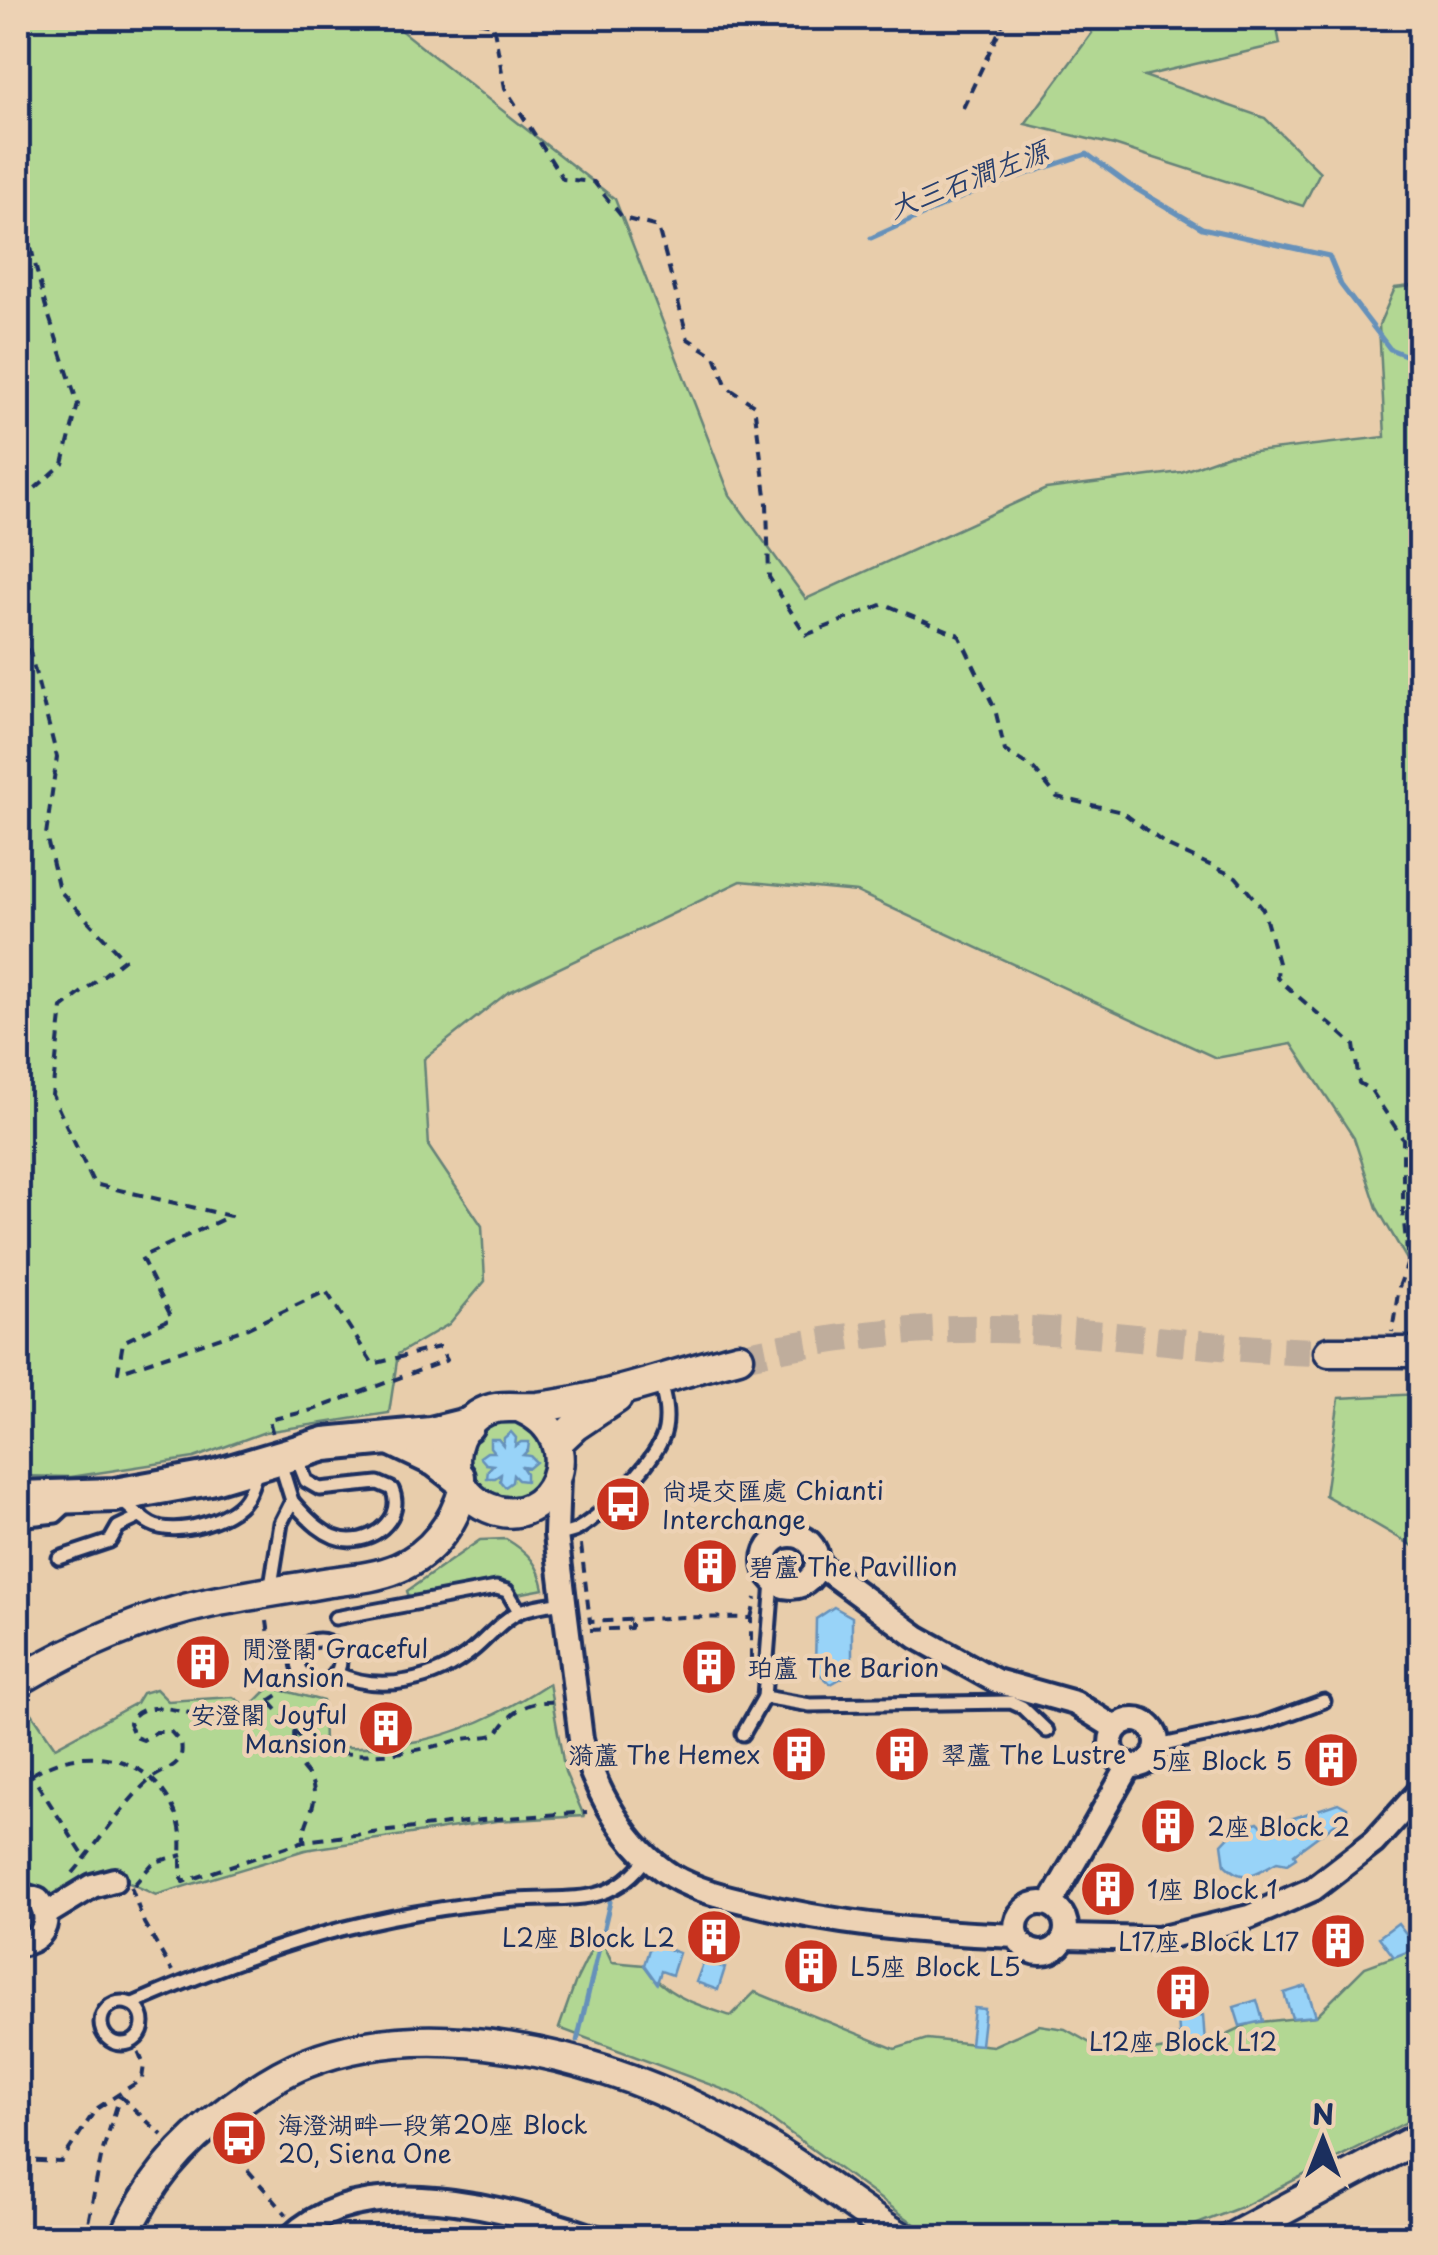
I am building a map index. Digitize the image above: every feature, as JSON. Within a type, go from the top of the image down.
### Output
[{"type":"main road","points":[[18,1498],[115,1495],[210,1478],[324,1444],[431,1434],[467,1425]]},
{"type":"main road","points":[[388,1438],[424,1453],[461,1482]]},
{"type":"street","points":[[1329,1352],[1420,1352]]},
{"type":"street","points":[[442,1535],[460,1503],[461,1482],[455,1453],[467,1425],[493,1408],[579,1400],[739,1357]]},
{"type":"street","points":[[558,1442],[594,1412],[659,1378]]},
{"type":"street","points":[[523,1408],[550,1426],[561,1458],[558,1476],[567,1532],[566,1602],[581,1739],[588,1766],[612,1811],[647,1857],[674,1876],[715,1894],[806,1917],[1016,1936]]},
{"type":"street","points":[[18,1681],[104,1636],[152,1618],[207,1604],[372,1576],[400,1567],[459,1524],[536,1503],[550,1491],[558,1476]]},
{"type":"street","points":[[461,1482],[482,1505],[567,1532]]},
{"type":"street","points":[[793,1535],[809,1542],[818,1556],[811,1580],[788,1588],[773,1580],[766,1568],[766,1553],[777,1539],[793,1535]]},
{"type":"street","points":[[818,1564],[917,1638],[996,1681],[1076,1703],[1116,1728]]},
{"type":"street","points":[[1128,1720],[1143,1721],[1154,1731],[1158,1746],[1151,1760],[1128,1766],[1121,1763],[1112,1750],[1116,1728],[1128,1720]]},
{"type":"street","points":[[1050,1904],[1128,1766]]},
{"type":"street","points":[[1065,1937],[1158,1939],[1249,1916],[1313,1889],[1374,1842],[1420,1792]]},
{"type":"street","points":[[46,1914],[92,1886],[123,1884]]},
{"type":"street","points":[[18,1894],[38,1900],[46,1914],[38,1938],[18,1944]]},
{"type":"street","points":[[1033,1904],[1050,1904],[1063,1914],[1065,1937],[1054,1950],[1039,1954],[1024,1947],[1016,1936],[1016,1923],[1025,1908],[1033,1904]]},
{"type":"street","points":[[124,2238],[142,2200],[166,2165],[208,2124],[269,2080],[345,2050],[414,2042],[488,2044],[592,2068],[659,2090],[760,2140],[903,2238]]},
{"type":"street","points":[[1232,2238],[1420,2137]]},
{"type":"street","points":[[292,2230],[340,2207],[376,2200],[417,2200],[500,2209],[596,2238]]},
{"type":"lane","points":[[567,1532],[638,1473],[659,1445],[667,1416],[659,1378]]},
{"type":"lane","points":[[278,1459],[320,1489],[378,1483],[392,1489],[397,1500],[396,1513],[368,1536],[349,1540],[329,1533],[308,1519],[292,1500],[278,1459]]},
{"type":"lane","points":[[115,1495],[153,1525],[172,1529],[232,1513],[278,1459]]},
{"type":"lane","points":[[18,1520],[56,1516],[76,1498]]},
{"type":"lane","points":[[270,1592],[281,1523],[292,1500]]},
{"type":"lane","points":[[60,1558],[110,1541],[118,1528],[141,1516]]},
{"type":"lane","points":[[744,1734],[764,1697],[773,1580]]},
{"type":"lane","points":[[335,1618],[496,1588],[507,1591],[518,1612]]},
{"type":"lane","points":[[336,1673],[354,1681],[378,1684],[434,1673],[456,1663],[518,1612],[566,1602]]},
{"type":"lane","points":[[316,1641],[330,1643],[338,1653],[336,1673],[325,1681],[310,1680],[298,1665],[300,1652],[316,1641]]},
{"type":"lane","points":[[764,1697],[810,1705],[1010,1702],[1022,1707],[1047,1731]]},
{"type":"lane","points":[[1158,1746],[1262,1724],[1324,1701]]},
{"type":"lane","points":[[133,2004],[144,2022],[140,2036],[121,2044],[108,2039],[101,2020],[113,2003],[133,2004],[265,1950],[367,1921],[471,1904],[591,1897],[629,1879],[647,1857]]},
{"type":"path","points":[[461,18],[493,24],[504,88],[564,179],[594,182],[622,218],[658,228],[688,339],[715,356],[727,387],[754,405],[767,504],[769,577],[806,634],[884,604],[959,634],[994,709],[1005,751],[1034,769],[1057,796],[1122,812],[1168,846],[1236,877],[1263,910],[1278,964],[1277,978],[1354,1045],[1359,1083],[1370,1090],[1403,1139],[1408,1262],[1399,1288],[1389,1352]]},
{"type":"path","points":[[963,108],[1002,24],[1011,18]]},
{"type":"path","points":[[18,195],[45,304],[78,404],[63,464],[18,503]]},
{"type":"path","points":[[18,614],[57,757],[46,835],[60,890],[124,959],[62,1008],[52,1095],[94,1184],[230,1216],[141,1256],[172,1318],[123,1342],[118,1372],[248,1328],[326,1291],[372,1364],[439,1347],[447,1360],[312,1410],[269,1420],[278,1459]]},
{"type":"path","points":[[567,1532],[590,1622],[750,1618],[750,1686],[764,1697]]},
{"type":"path","points":[[590,1630],[632,1628],[630,1620]]},
{"type":"path","points":[[267,1621],[268,1635],[300,1652]]},
{"type":"path","points":[[70,1901],[66,1883],[150,1779],[177,1764],[183,1750],[171,1732],[156,1732],[143,1740],[135,1738],[129,1723],[139,1712],[168,1708],[223,1720],[241,1718],[305,1676]]},
{"type":"path","points":[[269,1701],[287,1718],[294,1732],[300,1766],[313,1782],[314,1808],[303,1830],[304,1841]]},
{"type":"path","points":[[294,1732],[311,1745],[334,1752],[405,1752],[497,1734],[520,1707],[538,1701],[558,1702]]},
{"type":"path","points":[[18,1754],[85,1858]]},
{"type":"path","points":[[18,1785],[30,1774],[60,1759],[93,1756],[125,1763],[150,1779],[173,1808],[179,1823],[183,1856],[180,1871],[184,1882],[304,1841],[482,1820],[612,1811]]},
{"type":"path","points":[[176,1986],[172,1970],[123,1884],[154,1862],[183,1856]]},
{"type":"path","points":[[18,2160],[62,2162],[96,2109],[142,2079],[144,2066],[134,2041]]},
{"type":"path","points":[[120,2096],[162,2135]]},
{"type":"path","points":[[85,2238],[102,2153],[120,2096]]},
{"type":"path","points":[[208,2124],[292,2230]]},
{"type":"green space","points":[[18,18],[385,18],[615,199],[730,495],[806,599],[1046,489],[1181,472],[1228,455],[1385,437],[1379,325],[1395,288],[1420,285],[1420,1282],[1377,1208],[1354,1138],[1292,1044],[1216,1058],[857,892],[741,881],[507,993],[424,1059],[429,1147],[482,1226],[485,1281],[449,1324],[398,1354],[389,1413],[265,1432],[194,1458],[71,1477],[18,1476]]},
{"type":"green space","points":[[1079,18],[1275,18],[1280,44],[1144,76],[1265,118],[1320,172],[1303,206],[1114,145],[1025,124],[1092,33]]},
{"type":"green space","points":[[1420,1394],[1420,1550],[1325,1495],[1339,1398]]},
{"type":"green space","points":[[508,1422],[535,1433],[546,1460],[535,1487],[508,1498],[481,1487],[470,1460],[481,1433]]},
{"type":"green space","points":[[506,1539],[531,1560],[544,1589],[517,1594],[512,1586],[494,1581],[409,1597],[407,1591],[480,1540]]},
{"type":"green space","points":[[549,1683],[565,1772],[584,1816],[496,1821],[305,1850],[156,1895],[105,1872],[49,1898],[24,1879],[18,1883],[18,1711],[27,1706],[55,1747],[136,1703],[142,1693],[156,1689],[168,1701],[233,1697],[249,1708],[270,1687],[323,1701],[324,1746],[386,1746],[469,1726]]},
{"type":"green space","points":[[599,1934],[612,1962],[644,1965],[672,1992],[731,2016],[755,1992],[895,2049],[927,2039],[993,2046],[1039,2025],[1065,2029],[1115,2057],[1210,2042],[1251,2023],[1316,2016],[1365,1967],[1420,1947],[1420,2115],[1244,2206],[1164,2237],[942,2237],[927,2233],[738,2095],[559,2028]]},
{"type":"water","points":[[511,1432],[516,1438],[515,1446],[529,1442],[523,1455],[536,1462],[529,1468],[522,1467],[526,1481],[513,1475],[512,1482],[505,1487],[500,1481],[501,1474],[487,1478],[493,1465],[480,1457],[494,1452],[490,1439],[498,1439],[503,1445]]},
{"type":"water","points":[[834,1607],[852,1617],[852,1672],[831,1684],[815,1670],[816,1619]]},
{"type":"water","points":[[1338,1803],[1347,1808],[1344,1817],[1294,1854],[1296,1858],[1287,1864],[1277,1862],[1245,1875],[1225,1865],[1222,1844],[1237,1828],[1258,1822],[1264,1828]]},
{"type":"water","points":[[1398,1923],[1417,1948],[1394,1957],[1379,1937]]},
{"type":"water","points":[[651,1943],[679,1953],[672,1975],[661,1971],[657,1983],[644,1965]]},
{"type":"water","points":[[704,1961],[725,1968],[718,1990],[696,1982]]},
{"type":"water","points":[[1306,1986],[1316,2016],[1292,2018],[1284,1993]]},
{"type":"water","points":[[1257,2000],[1263,2021],[1240,2026],[1234,2007]]},
{"type":"water","points":[[974,2008],[985,2009],[981,2045],[970,2044]]},
{"type":"water","points":[[1203,2015],[1205,2043],[1180,2047],[1178,2017]]},
{"type":"waterway","name":"大三石澗左源","points":[[871,238],[978,190],[1087,154],[1128,184],[1202,228],[1329,256],[1341,285],[1390,349],[1420,361]]},
{"type":"waterway","points":[[577,2041],[610,1902]]},
{"type":"tunnel","points":[[739,1357],[866,1335],[963,1329],[1037,1330],[1329,1352]]},
{"type":"place","name":"尚堤交匯處 Chianti Interchange","points":[[623,1504]]},
{"type":"place","name":"碧蘆 The Pavillion","points":[[710,1566]]},
{"type":"place","name":"閒澄閣 Graceful Mansion","points":[[203,1662]]},
{"type":"place","name":"珀蘆 The Barion","points":[[709,1667]]},
{"type":"place","name":"安澄閣 Joyful Mansion","points":[[386,1728]]},
{"type":"place","name":"漪蘆 The Hemex","points":[[799,1754]]},
{"type":"place","name":"翠蘆 The Lustre","points":[[902,1754]]},
{"type":"place","name":"5座 Block 5","points":[[1331,1760]]},
{"type":"place","name":"2座 Block 2","points":[[1168,1826]]},
{"type":"place","name":"1座 Block 1","points":[[1108,1889]]},
{"type":"place","name":"L2座 Block L2","points":[[714,1937]]},
{"type":"place","name":"L17座 Block L17","points":[[1338,1941]]},
{"type":"place","name":"L5座 Block L5","points":[[811,1966]]},
{"type":"place","name":"L12座 Block L12","points":[[1183,1992]]},
{"type":"place","name":"海澄湖畔一段第20座 Block 20, Siena One","points":[[239,2138]]}]
